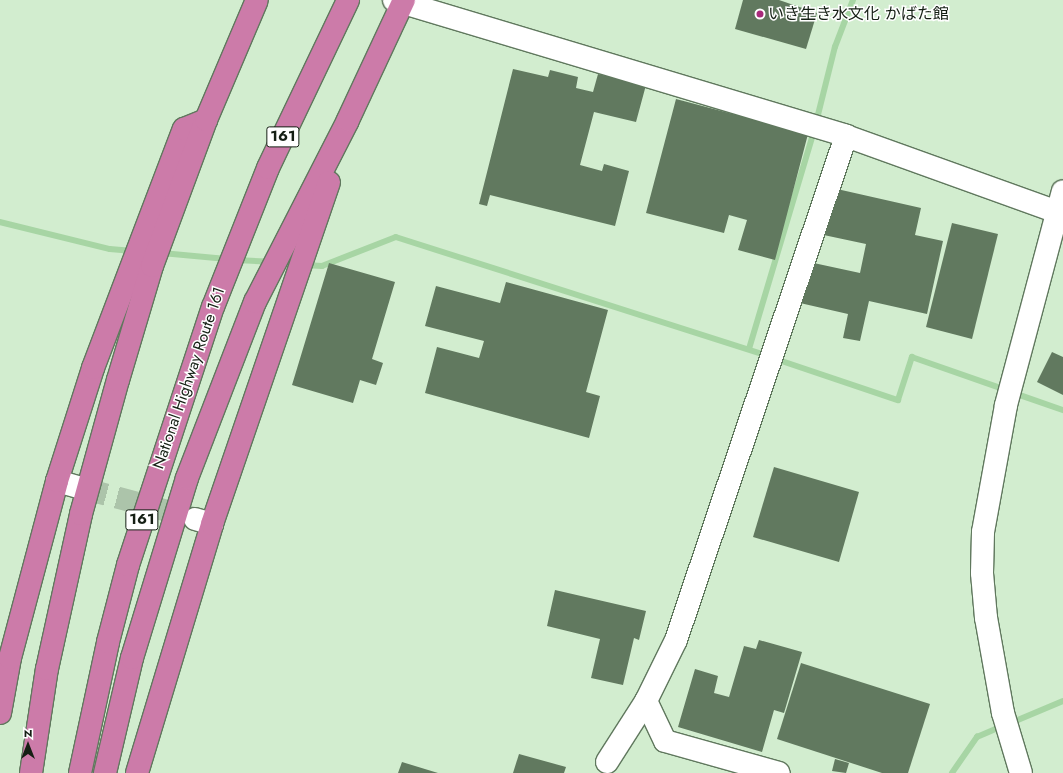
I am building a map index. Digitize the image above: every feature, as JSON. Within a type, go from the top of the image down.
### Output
[{"type":"highway","points":[[0,713],[10,658],[57,481],[93,368],[151,244],[184,129],[206,120],[257,0]]},
{"type":"highway","name":"National Highway Route 161","points":[[80,773],[108,642],[128,565],[170,431],[226,273],[268,168],[348,0]]},
{"type":"highway","points":[[105,773],[132,658],[187,478],[255,302],[348,120],[401,1]]},
{"type":"highway","points":[[137,773],[204,521],[296,276],[348,120]]},
{"type":"highway","points":[[31,773],[47,669],[81,514],[142,265]]},
{"type":"street","points":[[401,1],[836,133],[1060,213]]},
{"type":"street","points":[[606,762],[646,701],[676,640],[776,346],[836,133]]},
{"type":"street","points":[[1021,773],[1003,713],[986,618],[982,573],[983,532],[1007,403],[1060,213],[1063,191]]},
{"type":"street","points":[[57,481],[84,489]]},
{"type":"street","points":[[646,701],[665,741],[779,773]]},
{"type":"building","points":[[743,0],[779,0],[817,13],[806,49],[735,29]]},
{"type":"building","points":[[513,69],[548,77],[550,70],[578,77],[576,88],[593,92],[598,74],[646,85],[636,122],[594,112],[580,165],[602,171],[604,164],[629,171],[615,226],[490,195],[487,206],[479,204]]},
{"type":"building","points":[[676,99],[808,134],[775,260],[738,250],[747,220],[729,215],[724,233],[646,213]]},
{"type":"building","points":[[837,189],[921,208],[915,235],[943,241],[927,314],[869,301],[860,341],[843,338],[848,314],[800,303],[809,262],[860,273],[866,244],[819,234]]},
{"type":"building","points":[[952,223],[998,234],[972,339],[926,327]]},
{"type":"building","points":[[329,263],[395,282],[372,359],[383,363],[376,385],[360,380],[353,403],[292,385]]},
{"type":"building","points":[[506,282],[608,310],[586,392],[600,396],[589,438],[425,393],[437,347],[479,358],[484,341],[425,326],[436,286],[500,303]]},
{"type":"building","points":[[1052,352],[1063,357],[1063,395],[1037,382]]},
{"type":"building","points":[[774,467],[859,492],[839,562],[753,537]]},
{"type":"building","points":[[555,590],[646,611],[639,640],[634,638],[623,685],[591,678],[600,639],[547,626]]},
{"type":"building","points":[[759,640],[802,652],[784,713],[774,710],[762,752],[678,727],[695,669],[718,676],[714,693],[729,697],[744,646],[756,649]]},
{"type":"building","points":[[801,663],[930,704],[908,773],[882,773],[777,739]]},
{"type":"building","points":[[519,754],[566,767],[564,773],[513,773]]},
{"type":"building","points":[[835,759],[849,763],[846,773],[832,771]]},
{"type":"building","points":[[402,762],[438,773],[398,773]]},
{"type":"waterway","points":[[816,123],[835,47],[853,0]]},
{"type":"waterway","points":[[749,349],[814,131]]},
{"type":"waterway","points":[[0,222],[110,249],[133,251]]},
{"type":"waterway","points":[[305,265],[322,266],[396,237],[768,356]]},
{"type":"waterway","points":[[162,253],[227,259]]},
{"type":"waterway","points":[[237,260],[271,262]]},
{"type":"waterway","points":[[776,359],[898,400],[912,357],[1006,390]]},
{"type":"waterway","points":[[1014,393],[1063,410]]},
{"type":"waterway","points":[[1011,723],[1063,701]]},
{"type":"waterway","points":[[952,773],[977,737],[1003,726]]},
{"type":"tunnel","points":[[85,489],[194,518]]},
{"type":"place","name":"いき生き水文化 かばた館","points":[[760,14]]}]
